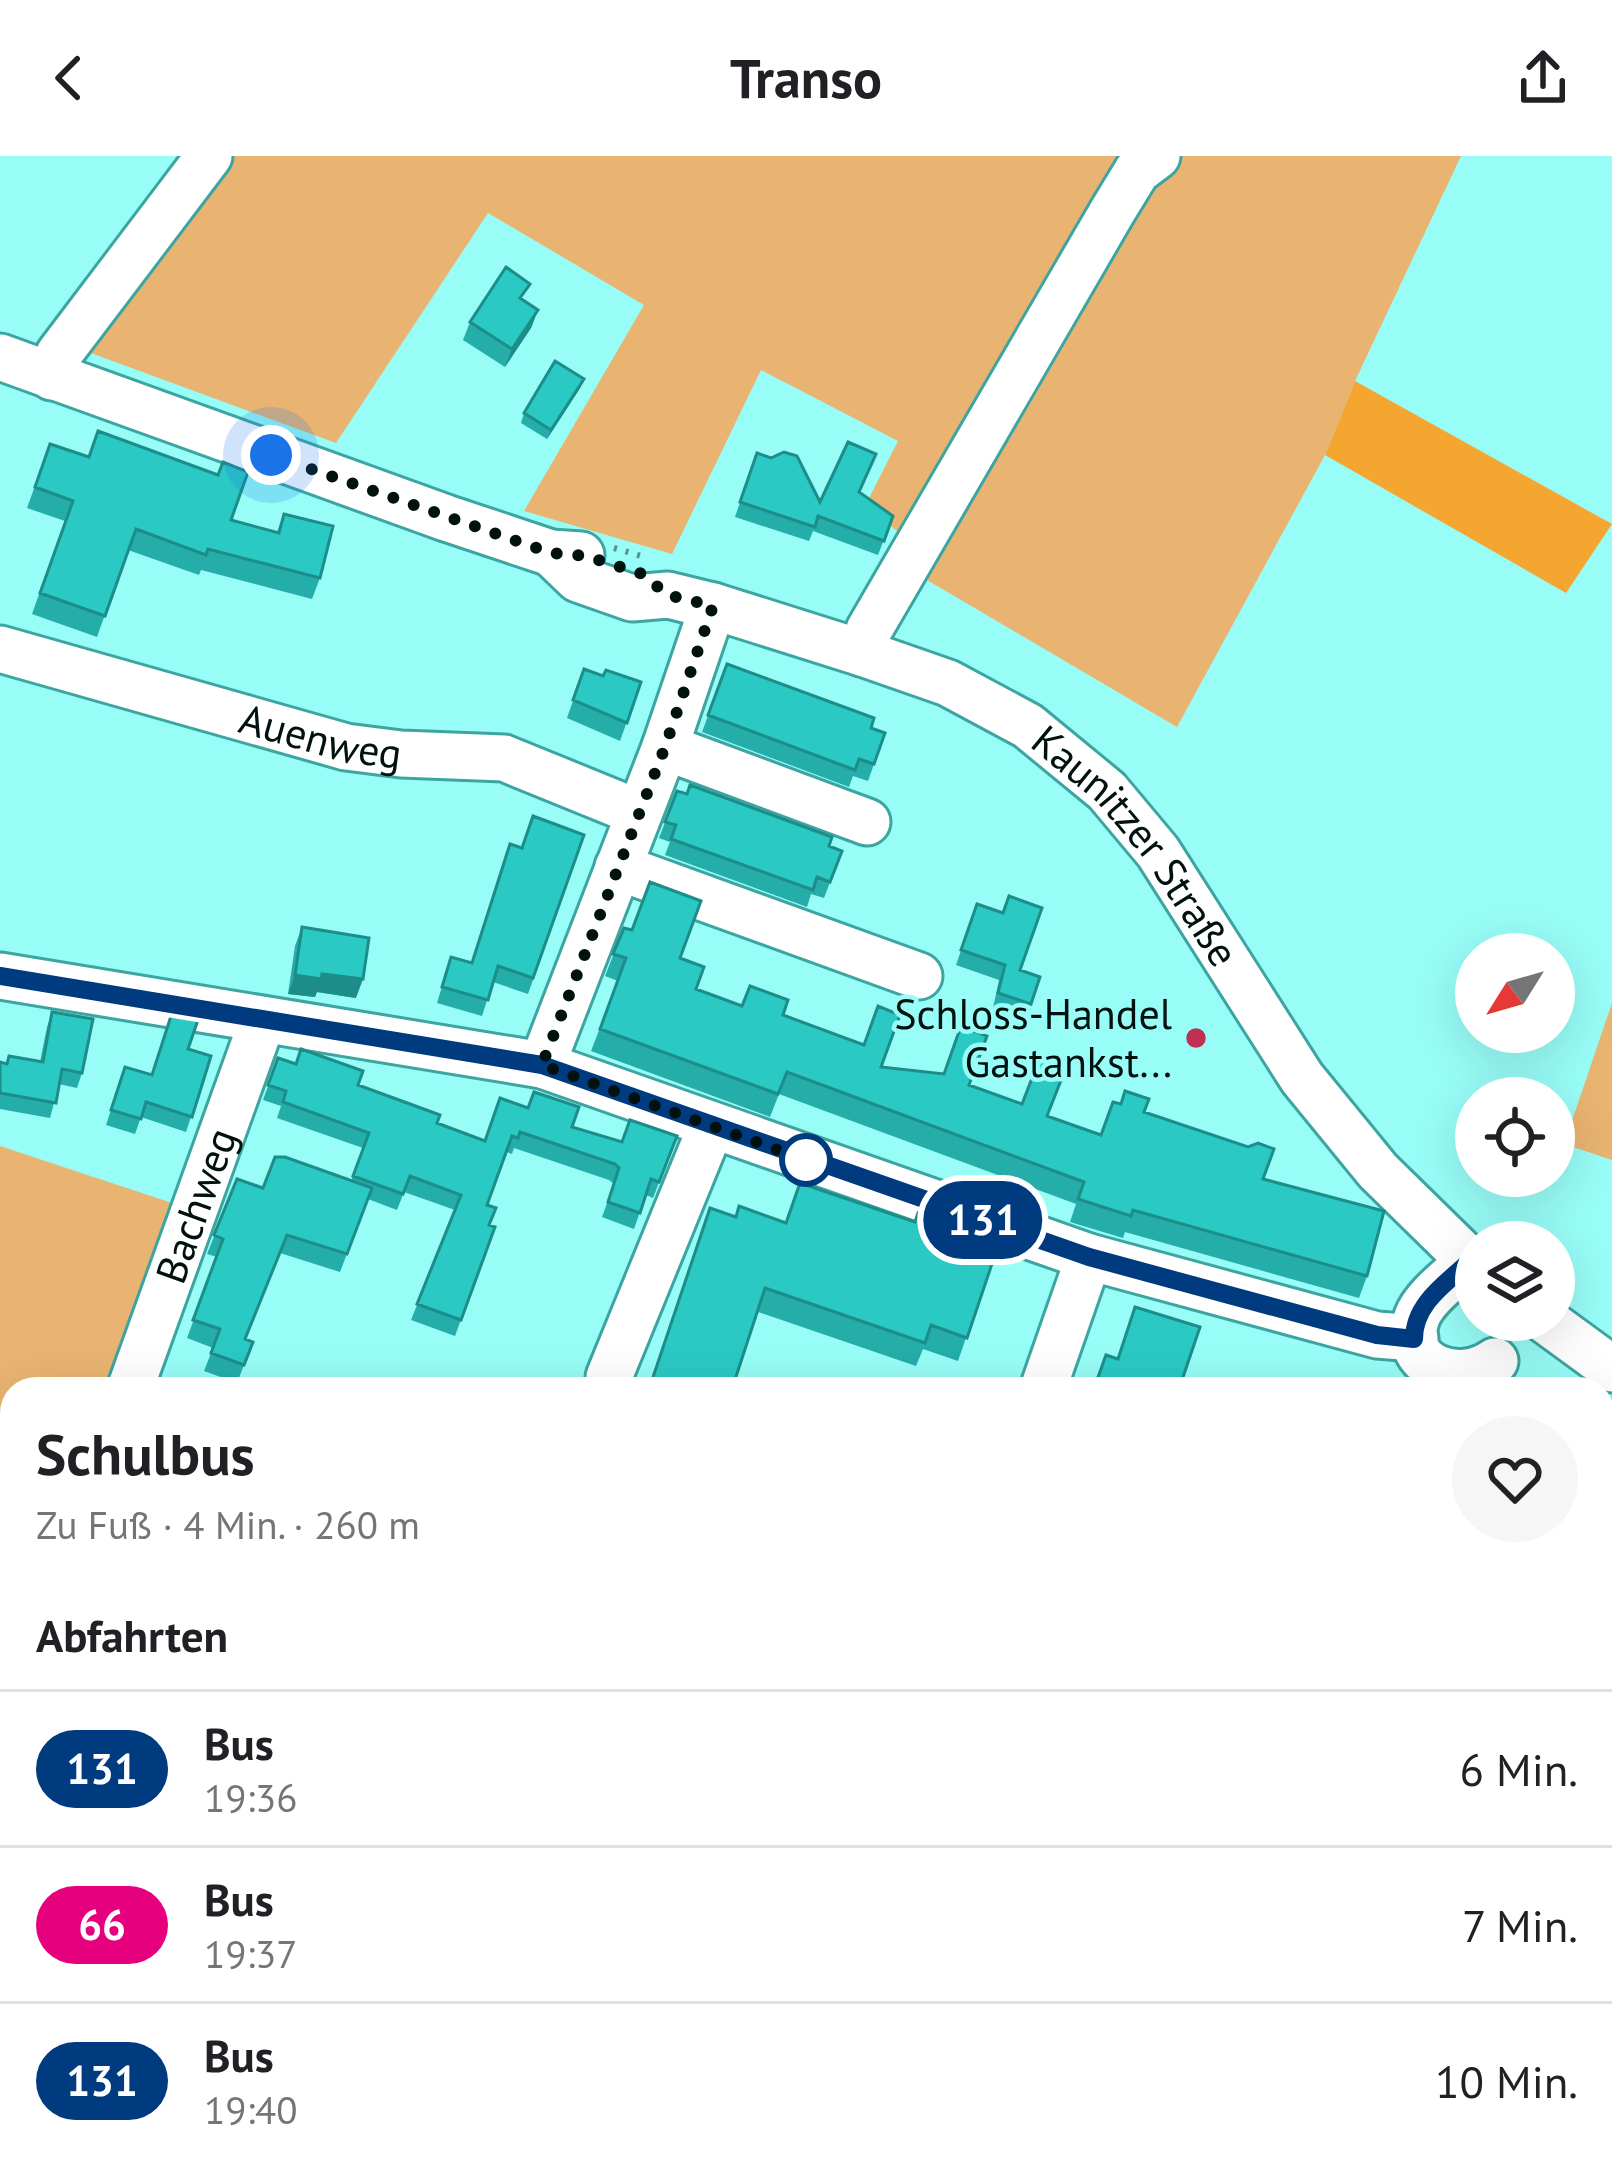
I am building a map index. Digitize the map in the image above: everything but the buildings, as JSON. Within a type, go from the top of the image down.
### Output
[{"type":"street","points":[[52,377],[59,354],[209,156]]},
{"type":"street","points":[[862,653],[869,630],[1112,212],[1137,171],[1157,156]]},
{"type":"street","name":"Kaunitzer Straße","points":[[0,357],[551,553],[586,556],[640,573],[668,595],[948,683],[1028,726],[1107,790],[1158,853],[1302,1078],[1378,1171],[1455,1247]]},
{"type":"street","points":[[542,1065],[665,747],[713,606]]},
{"type":"street","name":"Auenweg","points":[[0,649],[346,747],[504,758],[639,813]]},
{"type":"street","points":[[665,747],[867,822]]},
{"type":"street","points":[[618,867],[919,976]]},
{"type":"street","points":[[0,976],[542,1065],[1089,1257],[1377,1335],[1414,1339]]},
{"type":"street","name":"Bachweg","points":[[134,1377],[262,1022]]},
{"type":"street","points":[[609,1377],[711,1126]]},
{"type":"street","points":[[1047,1377],[1089,1257]]},
{"type":"street","points":[[1455,1279],[1421,1308],[1414,1339],[1425,1360],[1452,1375],[1467,1375],[1495,1361]]},
{"type":"street","points":[[1574,1341],[1612,1369]]},
{"type":"shaded area","points":[[225,156],[1137,156],[910,541],[865,506],[898,441],[761,370],[672,554],[524,511],[644,305],[488,213],[336,443],[80,349]]},
{"type":"shaded area","points":[[1176,156],[1461,156],[1325,455],[1177,727],[915,573],[1091,269]]},
{"type":"shaded area","points":[[1355,381],[1612,524],[1566,593],[1325,455]]},
{"type":"shaded area","points":[[1612,1003],[1612,1160],[1575,1148],[1575,1112]]},
{"type":"shaded area","points":[[0,1146],[187,1208],[124,1377],[0,1377]]},
{"type":"bus line","name":"131","points":[[0,976],[542,1065],[1089,1257],[1377,1335],[1414,1339],[1421,1308],[1455,1275]]},
{"type":"place","name":"Schloss-Handel Gastankst...","points":[[1196,1038]]},
{"type":"route","points":[[271,455],[551,553],[586,556],[640,573],[668,595],[713,606],[665,747],[542,1065],[806,1160]]}]
